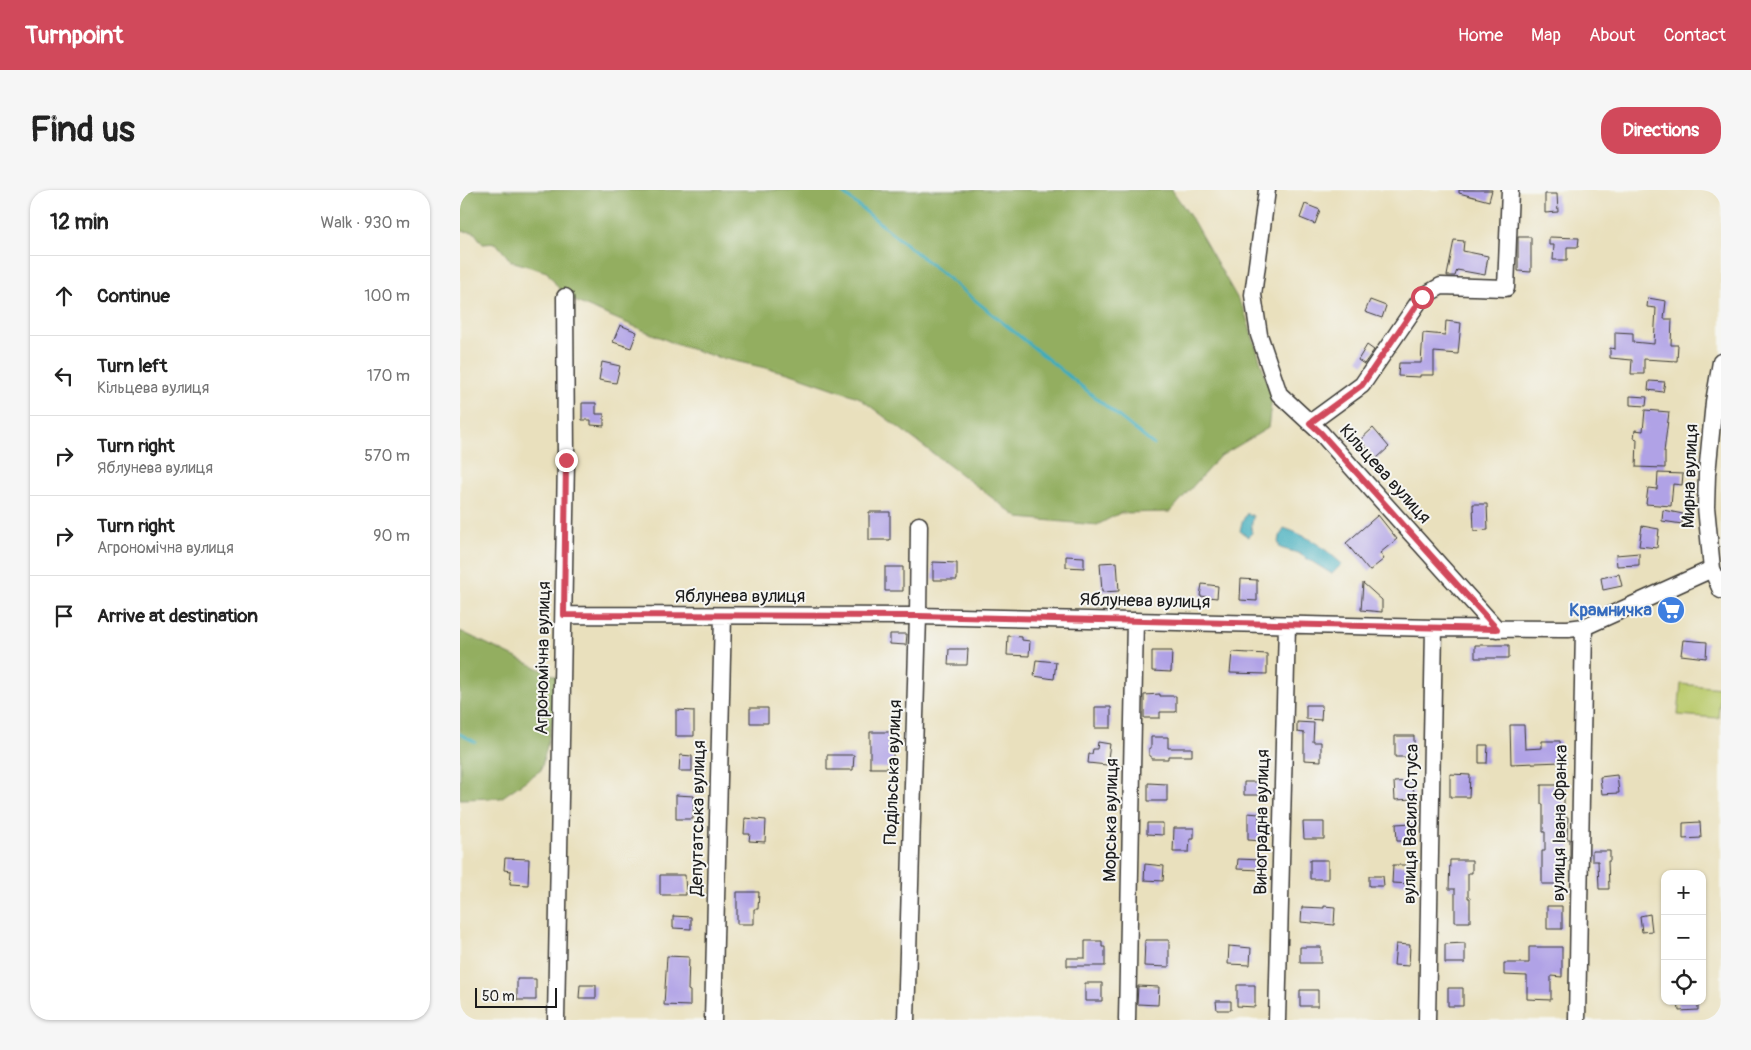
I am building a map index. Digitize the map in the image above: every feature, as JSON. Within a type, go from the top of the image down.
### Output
[{"type":"street","name":"Кільцева вулиця","points":[[1267,190],[1254,295],[1259,335],[1279,394],[1334,448],[1497,629]]},
{"type":"street","points":[[1310,423],[1362,385],[1422,297],[1441,286],[1506,288],[1510,190]]},
{"type":"street","name":"Агрономічна вулиця","points":[[556,1020],[566,460],[565,297]]},
{"type":"street","name":"Мирна вулиця","points":[[1721,362],[1714,402],[1707,474],[1706,507],[1714,536],[1712,569],[1721,590]]},
{"type":"street","name":"Подільська вулиця","points":[[906,1020],[919,525]]},
{"type":"street","name":"Яблунева вулиця","points":[[564,615],[918,616],[1434,628],[1568,629],[1584,627],[1712,569]]},
{"type":"street","name":"Депутатська вулиця","points":[[713,1020],[723,616]]},
{"type":"street","name":"Морська вулиця","points":[[1127,1020],[1135,621]]},
{"type":"street","name":"Виноградна вулиця","points":[[1277,1020],[1287,625]]},
{"type":"street","name":"вулиця Івана Франка","points":[[1577,1020],[1584,627]]},
{"type":"street","name":"вулиця Василя Стуса","points":[[1427,1020],[1434,628]]},
{"type":"green space","points":[[460,190],[1172,190],[1192,219],[1244,310],[1272,397],[1268,428],[1219,457],[1170,512],[1120,513],[1097,525],[1019,518],[858,397],[788,373],[717,357],[678,345],[565,297],[547,272],[511,261],[496,243],[483,244],[474,232],[460,231]]},
{"type":"green space","points":[[460,631],[563,680],[541,770],[501,798],[460,799]]},
{"type":"green space","points":[[1681,684],[1721,688],[1718,718],[1678,715]]},
{"type":"water","points":[[1247,513],[1253,516],[1252,533],[1248,537],[1240,531]]},
{"type":"water","points":[[1284,528],[1315,543],[1342,564],[1332,574],[1298,553],[1280,548],[1278,541]]},
{"type":"building","points":[[1459,190],[1492,190],[1489,201],[1459,193]]},
{"type":"building","points":[[1545,194],[1557,194],[1558,212],[1545,213]]},
{"type":"building","points":[[1305,204],[1320,210],[1315,224],[1300,218]]},
{"type":"building","points":[[1518,237],[1531,237],[1531,272],[1518,271]]},
{"type":"building","points":[[1549,237],[1579,238],[1578,247],[1567,247],[1567,260],[1553,260],[1554,245],[1549,245]]},
{"type":"building","points":[[1454,240],[1464,241],[1463,251],[1488,256],[1485,275],[1457,270],[1455,276],[1447,276]]},
{"type":"building","points":[[1648,298],[1666,301],[1664,319],[1672,319],[1671,345],[1678,345],[1677,361],[1644,359],[1644,374],[1631,374],[1632,360],[1610,358],[1610,348],[1615,349],[1615,332],[1633,333],[1633,342],[1654,344],[1656,308],[1647,307]]},
{"type":"building","points":[[1370,300],[1386,306],[1382,318],[1365,312]]},
{"type":"building","points":[[1446,321],[1461,323],[1458,354],[1434,352],[1434,375],[1420,375],[1420,377],[1398,376],[1399,363],[1421,363],[1423,333],[1445,335]]},
{"type":"building","points":[[620,325],[637,332],[631,348],[613,342]]},
{"type":"building","points":[[1367,345],[1374,350],[1364,364],[1358,360]]},
{"type":"building","points":[[602,362],[620,366],[616,383],[599,380]]},
{"type":"building","points":[[1649,381],[1665,382],[1663,392],[1648,390]]},
{"type":"building","points":[[1630,396],[1647,397],[1646,406],[1630,405]]},
{"type":"building","points":[[582,403],[596,403],[596,414],[604,414],[604,426],[591,425],[591,420],[582,420]]},
{"type":"building","points":[[1645,410],[1669,412],[1664,452],[1665,468],[1636,467],[1637,439],[1634,438],[1635,430],[1643,431]]},
{"type":"building","points":[[1373,428],[1389,447],[1376,459],[1360,440]]},
{"type":"building","points":[[1658,473],[1683,474],[1682,485],[1673,484],[1671,506],[1646,504],[1648,488],[1657,489]]},
{"type":"building","points":[[1473,504],[1487,504],[1488,530],[1474,531]]},
{"type":"building","points":[[1663,510],[1683,514],[1682,524],[1662,521]]},
{"type":"building","points":[[869,512],[890,512],[890,540],[869,540]]},
{"type":"building","points":[[1378,515],[1397,539],[1380,553],[1384,559],[1369,571],[1346,543]]},
{"type":"building","points":[[1642,526],[1659,529],[1657,548],[1639,546]]},
{"type":"building","points":[[1639,553],[1639,565],[1617,566],[1616,555]]},
{"type":"building","points":[[1066,556],[1084,557],[1084,568],[1066,567]]},
{"type":"building","points":[[933,562],[957,563],[957,580],[933,580]]},
{"type":"building","points":[[1117,562],[1119,591],[1102,592],[1100,563]]},
{"type":"building","points":[[885,567],[903,567],[903,591],[885,591]]},
{"type":"building","points":[[1619,574],[1622,586],[1603,590],[1601,578]]},
{"type":"building","points":[[1241,579],[1257,580],[1257,601],[1240,600]]},
{"type":"building","points":[[1363,583],[1382,600],[1382,612],[1361,610]]},
{"type":"building","points":[[1202,584],[1218,586],[1217,598],[1200,596]]},
{"type":"building","name":"Крамничка","points":[[1663,604],[1681,607],[1679,617],[1661,613]]},
{"type":"building","points":[[890,634],[907,634],[906,645],[890,644]]},
{"type":"building","points":[[1008,636],[1022,637],[1022,640],[1030,641],[1029,656],[1007,655]]},
{"type":"building","points":[[1683,640],[1707,642],[1706,658],[1681,655]]},
{"type":"building","points":[[1475,645],[1509,645],[1509,658],[1475,658]]},
{"type":"building","points":[[949,649],[968,649],[967,665],[948,665]]},
{"type":"building","points":[[1152,651],[1172,651],[1171,672],[1152,671]]},
{"type":"building","points":[[1232,652],[1267,654],[1267,674],[1230,673]]},
{"type":"building","points":[[1036,660],[1056,662],[1054,679],[1034,676]]},
{"type":"building","points":[[1160,694],[1160,696],[1176,696],[1176,712],[1160,712],[1160,718],[1144,718],[1144,695]]},
{"type":"building","points":[[1306,705],[1322,705],[1321,720],[1306,719]]},
{"type":"building","points":[[1095,707],[1111,707],[1111,728],[1095,728]]},
{"type":"building","points":[[750,708],[768,708],[768,723],[750,723]]},
{"type":"building","points":[[676,710],[694,711],[694,736],[676,736]]},
{"type":"building","points":[[1297,722],[1314,723],[1313,742],[1321,742],[1321,761],[1304,760],[1304,733],[1297,732]]},
{"type":"building","points":[[1510,725],[1524,725],[1525,749],[1542,748],[1542,741],[1560,741],[1561,762],[1511,764]]},
{"type":"building","points":[[870,732],[893,732],[893,768],[870,768]]},
{"type":"building","points":[[1395,736],[1414,736],[1414,757],[1395,757]]},
{"type":"building","points":[[1151,737],[1168,737],[1168,748],[1192,748],[1192,756],[1168,756],[1168,759],[1151,759],[1149,748],[1151,748]]},
{"type":"building","points":[[1098,742],[1110,744],[1107,765],[1088,763],[1089,754],[1092,754],[1093,749],[1097,749]]},
{"type":"building","points":[[1479,745],[1488,745],[1487,763],[1479,763]]},
{"type":"building","points":[[680,755],[692,756],[692,771],[679,771]]},
{"type":"building","points":[[827,755],[854,755],[853,770],[827,770]]},
{"type":"building","points":[[1450,774],[1470,775],[1469,797],[1450,797]]},
{"type":"building","points":[[1617,775],[1619,793],[1602,794],[1600,777]]},
{"type":"building","points":[[1413,781],[1414,799],[1395,800],[1394,782]]},
{"type":"building","points":[[1244,782],[1262,782],[1262,795],[1244,795]]},
{"type":"building","points":[[1148,783],[1167,784],[1167,801],[1148,801]]},
{"type":"building","points":[[1541,785],[1564,785],[1564,817],[1568,817],[1567,839],[1570,839],[1570,861],[1564,861],[1564,884],[1542,884],[1542,851],[1545,851],[1545,832],[1543,832]]},
{"type":"building","points":[[676,795],[694,796],[693,819],[676,819]]},
{"type":"building","points":[[1248,813],[1259,814],[1259,823],[1266,823],[1265,841],[1248,840]]},
{"type":"building","points":[[745,818],[766,820],[765,842],[749,841],[750,834],[744,834]]},
{"type":"building","points":[[1303,822],[1324,822],[1324,839],[1304,839]]},
{"type":"building","points":[[1700,822],[1701,838],[1683,839],[1683,823]]},
{"type":"building","points":[[1147,823],[1163,823],[1163,835],[1147,834]]},
{"type":"building","points":[[1413,823],[1413,841],[1397,841],[1396,824]]},
{"type":"building","points":[[1174,828],[1194,828],[1194,839],[1190,839],[1189,852],[1173,852]]},
{"type":"building","points":[[1592,851],[1610,851],[1610,861],[1608,861],[1609,889],[1599,889],[1598,861],[1592,861]]},
{"type":"building","points":[[505,858],[529,859],[528,885],[510,884],[511,871],[504,870]]},
{"type":"building","points":[[1238,859],[1262,860],[1262,870],[1237,869]]},
{"type":"building","points":[[1310,860],[1328,860],[1328,879],[1310,879]]},
{"type":"building","points":[[1450,860],[1472,860],[1472,873],[1468,873],[1470,922],[1455,922],[1455,889],[1449,889]]},
{"type":"building","points":[[1145,864],[1164,866],[1163,881],[1144,880]]},
{"type":"building","points":[[1393,865],[1413,865],[1412,884],[1392,883]]},
{"type":"building","points":[[660,875],[685,875],[686,895],[660,895]]},
{"type":"building","points":[[1369,876],[1383,876],[1384,886],[1369,886]]},
{"type":"building","points":[[737,892],[759,892],[758,909],[754,909],[754,924],[737,924]]},
{"type":"building","points":[[1324,906],[1335,907],[1334,925],[1301,922],[1302,907],[1324,908]]},
{"type":"building","points":[[1547,906],[1562,906],[1562,929],[1547,929]]},
{"type":"building","points":[[1650,914],[1652,931],[1642,932],[1640,916]]},
{"type":"building","points":[[673,916],[691,917],[691,929],[673,928]]},
{"type":"building","points":[[1145,940],[1169,940],[1169,967],[1144,966]]},
{"type":"building","points":[[1085,941],[1102,941],[1102,947],[1105,947],[1105,966],[1067,966],[1067,958],[1085,958]]},
{"type":"building","points":[[1465,943],[1465,963],[1445,963],[1445,944]]},
{"type":"building","points":[[1396,944],[1410,945],[1409,966],[1394,965]]},
{"type":"building","points":[[1229,946],[1251,948],[1250,965],[1228,964]]},
{"type":"building","points":[[1300,947],[1321,947],[1321,963],[1300,963]]},
{"type":"building","points":[[1529,947],[1562,947],[1562,977],[1551,976],[1551,1000],[1527,999],[1527,976],[1504,975],[1504,963],[1529,963]]},
{"type":"building","points":[[667,956],[689,957],[688,990],[690,991],[690,1006],[664,1005]]},
{"type":"building","points":[[517,979],[536,979],[536,1000],[517,1000]]},
{"type":"building","points":[[1085,983],[1102,983],[1102,1001],[1085,1001]]},
{"type":"building","points":[[580,985],[596,985],[596,998],[579,998]]},
{"type":"building","points":[[1237,985],[1255,985],[1255,1007],[1237,1006]]},
{"type":"building","points":[[1138,986],[1159,987],[1158,1005],[1137,1004]]},
{"type":"building","points":[[1448,988],[1463,988],[1463,1006],[1448,1006]]},
{"type":"building","points":[[1300,990],[1318,990],[1318,1006],[1300,1006]]},
{"type":"building","points":[[1216,1001],[1231,1001],[1231,1010],[1217,1010]]},
{"type":"building","points":[[1678,1005],[1698,1005],[1698,1010],[1679,1011]]},
{"type":"waterway","points":[[839,190],[1154,445]]},
{"type":"waterway","points":[[460,734],[475,742]]},
{"type":"place","name":"Крамничка","points":[[1671,610]]},
{"type":"route","points":[[566,460],[564,615],[918,616],[1497,629],[1310,423],[1362,385],[1422,297]]}]
